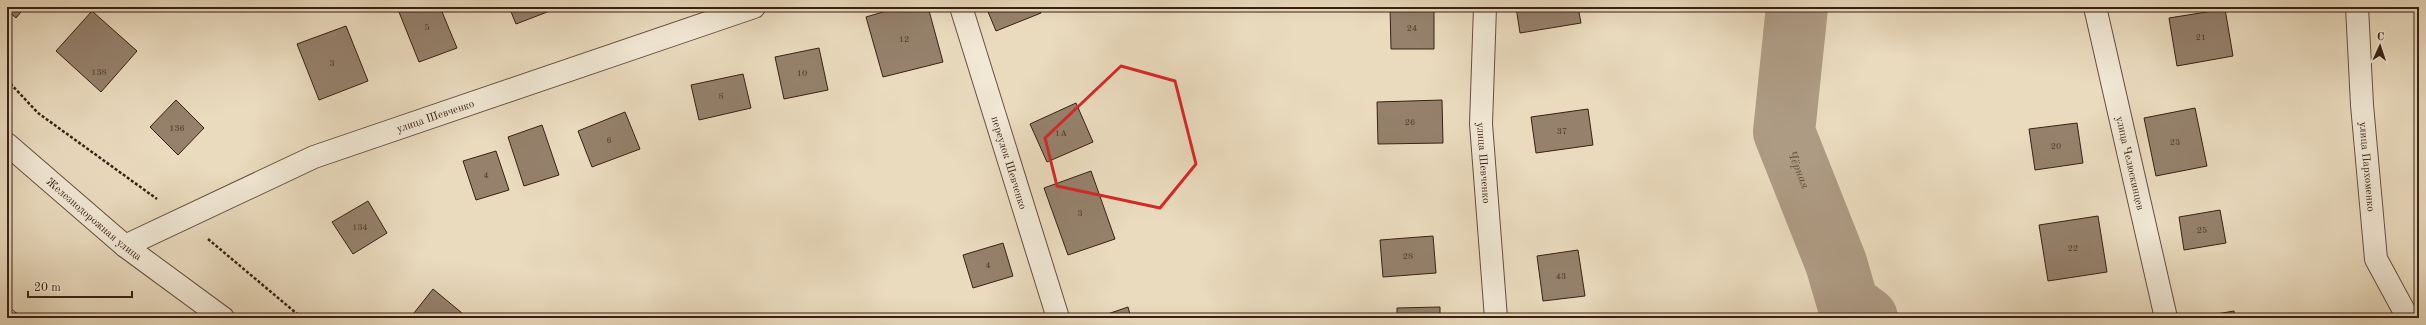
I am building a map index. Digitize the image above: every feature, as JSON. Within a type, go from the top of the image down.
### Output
[{"type":"street","name":"улица Шевченко","points":[[125,246],[314,157],[754,7]]},
{"type":"street","name":"переулок Шевченко","points":[[961,7],[1058,318]]},
{"type":"street","name":"улица Шевченко","points":[[1485,7],[1481,124],[1496,318]]},
{"type":"street","name":"улица Челюскинцев","points":[[2095,7],[2166,318]]},
{"type":"street","name":"улица Пархоменко","points":[[2357,7],[2362,105],[2376,259],[2408,318]]},
{"type":"street","name":"Железнодорожная улица","points":[[7,144],[125,246],[223,318]]},
{"type":"highlighted area","points":[[1121,66],[1175,81],[1196,164],[1160,208],[1057,186],[1045,138]]},
{"type":"building","points":[[7,7],[25,7],[16,18],[7,10]]},
{"type":"building","points":[[397,7],[440,7],[457,48],[419,62]]},
{"type":"building","points":[[509,7],[554,7],[555,9],[516,24]]},
{"type":"building","points":[[900,7],[928,7],[943,62],[883,77],[866,17]]},
{"type":"building","points":[[986,7],[1039,7],[1041,13],[996,31]]},
{"type":"building","points":[[1390,7],[1434,7],[1434,49],[1391,49]]},
{"type":"building","points":[[1516,7],[1578,7],[1581,23],[1520,33]]},
{"type":"building","points":[[2225,9],[2233,56],[2177,66],[2169,18]]},
{"type":"building","points":[[92,11],[137,51],[101,92],[56,51]]},
{"type":"building","points":[[346,26],[368,81],[319,100],[297,44]]},
{"type":"building","points":[[819,48],[828,90],[784,99],[775,57]]},
{"type":"building","points":[[743,74],[751,108],[699,120],[691,85]]},
{"type":"building","points":[[176,100],[204,128],[178,155],[150,127]]},
{"type":"building","points":[[1442,100],[1443,143],[1378,144],[1377,102]]},
{"type":"building","points":[[1076,103],[1093,142],[1047,162],[1030,124]]},
{"type":"building","points":[[2195,108],[2207,166],[2156,176],[2144,118]]},
{"type":"building","points":[[1588,109],[1593,145],[1536,153],[1531,117]]},
{"type":"building","points":[[625,112],[640,149],[592,167],[578,131]]},
{"type":"building","points":[[2077,123],[2083,163],[2035,170],[2029,129]]},
{"type":"building","points":[[542,125],[559,175],[524,186],[508,137]]},
{"type":"building","points":[[496,151],[509,190],[476,200],[463,161]]},
{"type":"building","points":[[1091,171],[1115,239],[1068,255],[1044,188]]},
{"type":"building","points":[[368,201],[387,233],[353,254],[332,222]]},
{"type":"building","points":[[2220,210],[2226,243],[2184,250],[2179,217]]},
{"type":"building","points":[[2098,216],[2107,272],[2048,281],[2039,225]]},
{"type":"building","points":[[1433,236],[1436,273],[1383,277],[1380,240]]},
{"type":"building","points":[[1003,243],[1013,276],[973,288],[963,255]]},
{"type":"building","points":[[1578,250],[1585,296],[1543,301],[1537,256]]},
{"type":"building","points":[[433,289],[468,318],[410,318]]},
{"type":"building","points":[[1128,307],[1131,318],[1096,318]]},
{"type":"building","points":[[1440,307],[1440,318],[1397,318],[1397,308]]},
{"type":"building","points":[[2234,311],[2235,318],[2199,318],[2199,317]]},
{"type":"waterway","name":"Чёрная","points":[[1797,7],[1784,132],[1836,263],[1848,304],[1867,318]]},
{"type":"railway","points":[[7,308],[20,318]]}]
